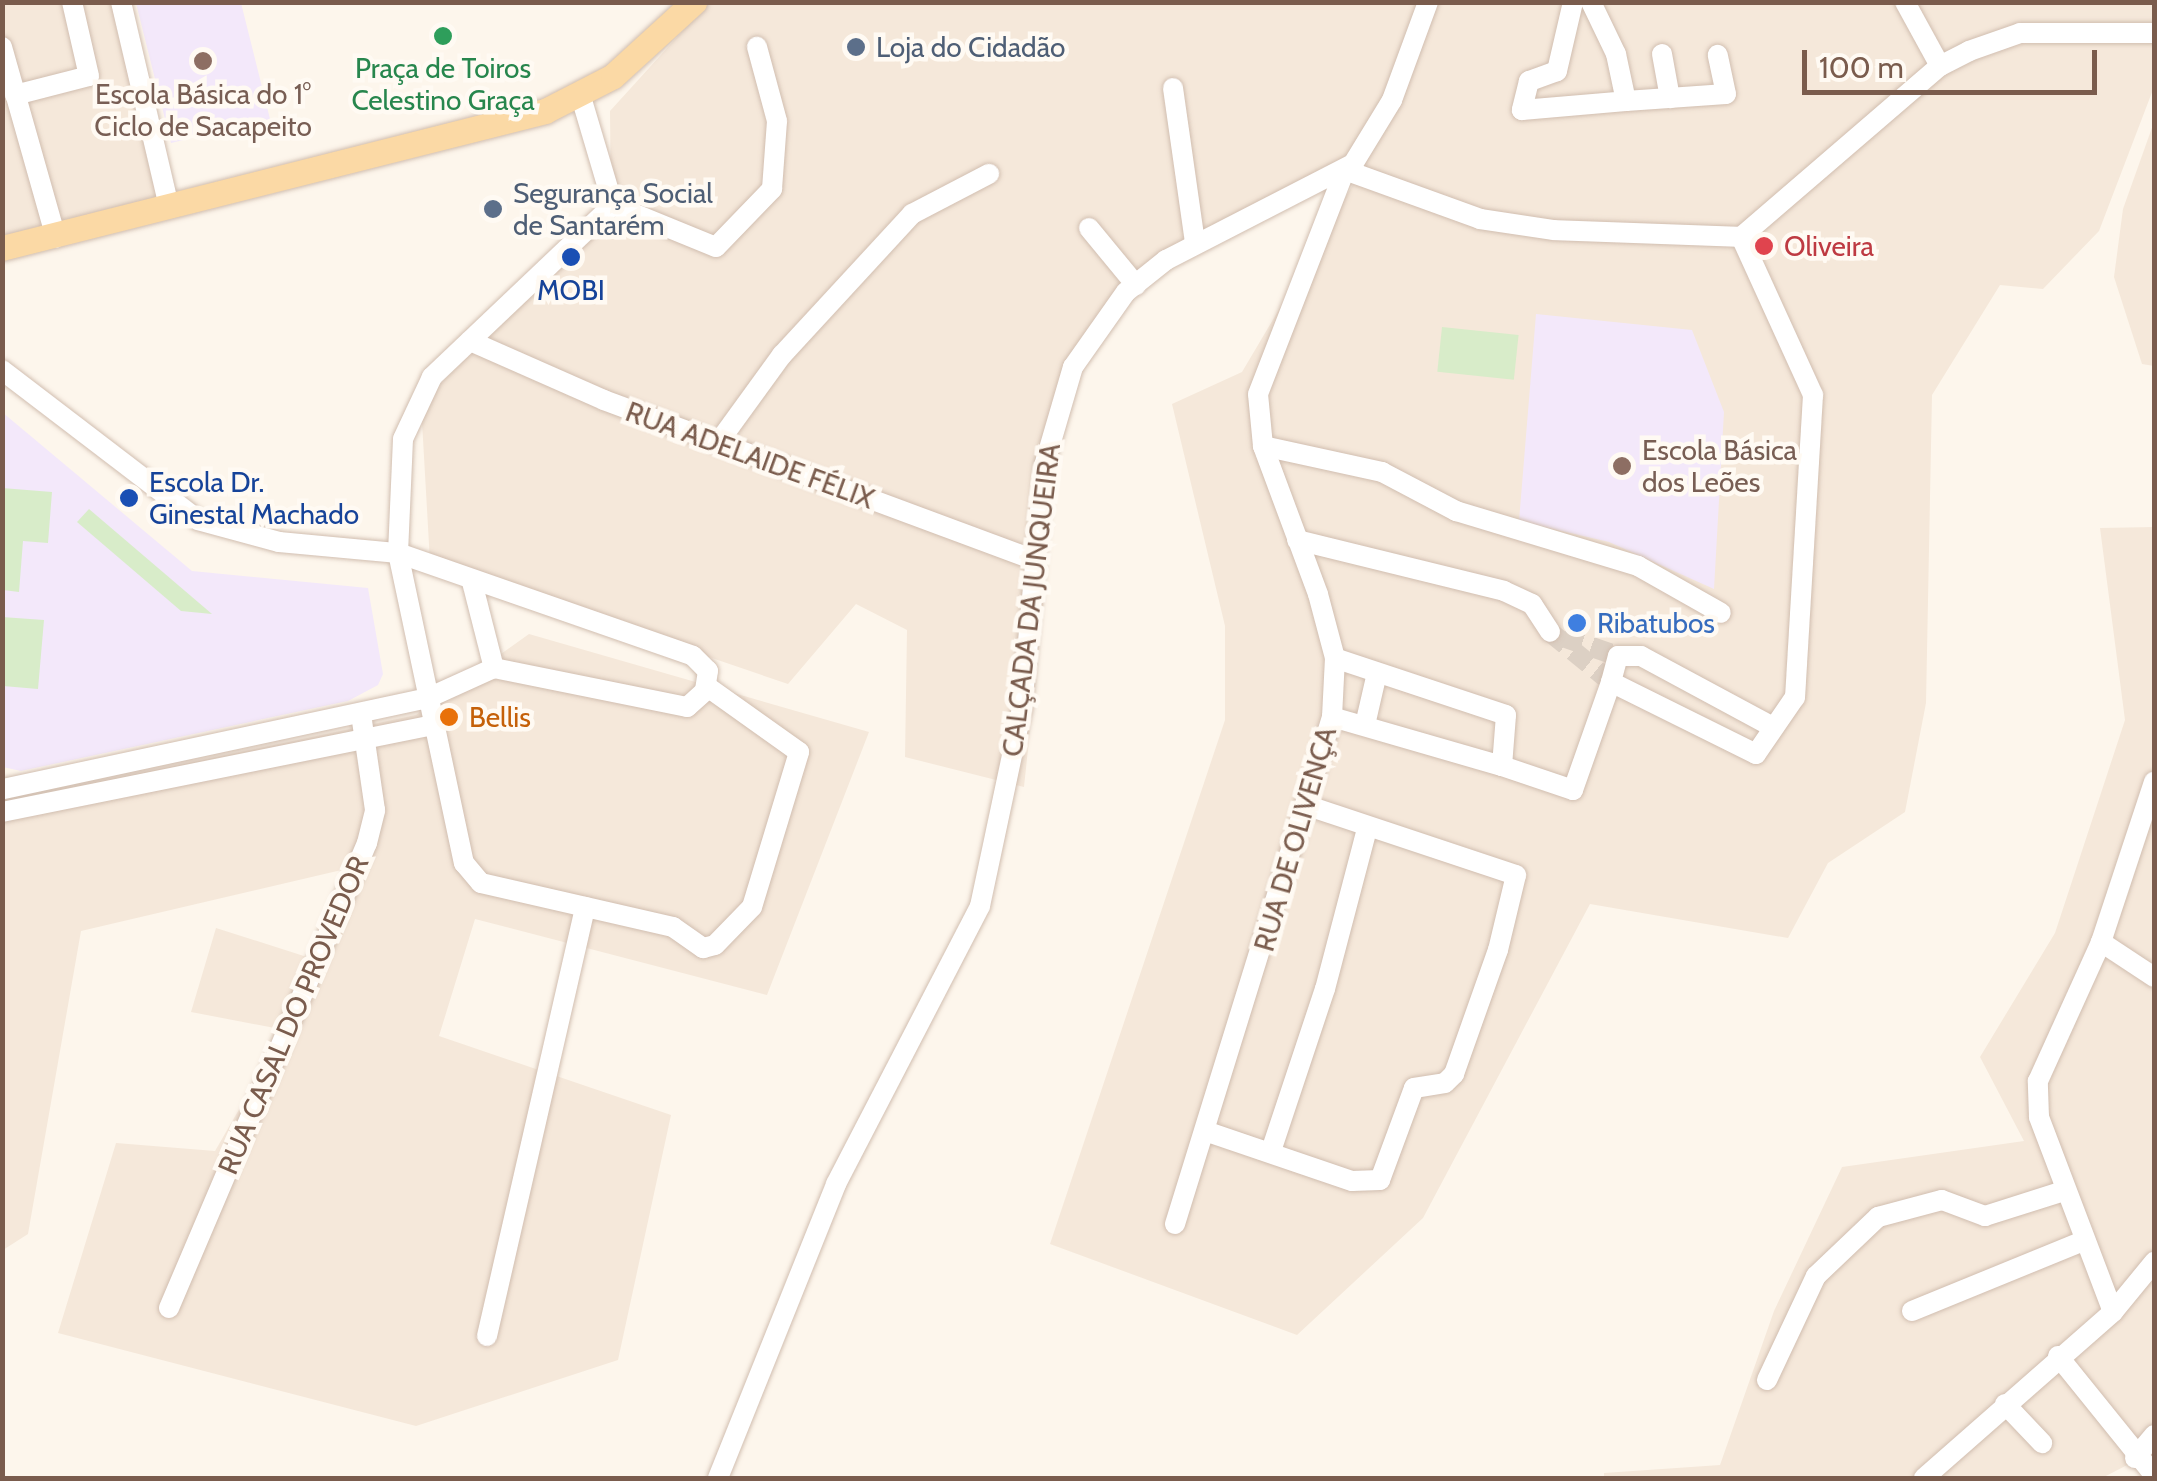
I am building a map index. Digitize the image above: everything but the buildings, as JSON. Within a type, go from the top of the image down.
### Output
[{"type":"main road","points":[[2,248],[56,238],[581,97],[650,48],[694,2]]},
{"type":"street","points":[[16,95],[89,76],[72,2]]},
{"type":"street","points":[[121,2],[169,207]]},
{"type":"street","name":"RUA DE OLIVENÇA","points":[[1175,1224],[1308,806],[1332,717],[1334,658],[1262,446],[1258,394],[1345,170],[1392,100],[1428,2]]},
{"type":"street","points":[[1573,2],[1557,71],[1529,81],[1522,110],[1726,94],[1718,55]]},
{"type":"street","points":[[1591,2],[1616,54],[1626,101]]},
{"type":"street","points":[[1905,2],[1940,66]]},
{"type":"street","points":[[1345,170],[1480,218],[1554,230],[1740,237],[1940,66],[2020,33],[2154,33]]},
{"type":"street","points":[[614,205],[716,247],[772,190],[777,122],[758,47]]},
{"type":"street","points":[[2,48],[56,238]]},
{"type":"street","points":[[1662,54],[1670,98]]},
{"type":"street","points":[[1173,88],[1194,242]]},
{"type":"street","points":[[581,97],[614,205]]},
{"type":"street","name":"CALÇADA DA JUNQUEIRA","points":[[718,1478],[836,1184],[980,906],[1022,708],[1044,466],[1065,386],[1086,344],[1136,285],[1194,242],[1345,170]]},
{"type":"street","points":[[718,443],[782,355],[912,214],[988,174]]},
{"type":"street","points":[[614,205],[432,377],[410,415],[396,492],[398,553],[464,863],[481,883],[673,928],[702,948],[715,945],[752,906],[800,752],[706,686]]},
{"type":"street","points":[[1090,228],[1136,285]]},
{"type":"street","points":[[1611,682],[1756,754],[1795,697],[1813,395],[1740,237]]},
{"type":"street","name":"RUA ADELAIDE FÉLIX","points":[[470,341],[718,443],[1034,560]]},
{"type":"street","points":[[2,370],[198,520],[279,542],[398,553],[693,656],[708,671],[706,686],[688,707],[494,668],[428,698],[2,789]]},
{"type":"street","points":[[1262,446],[1382,472],[1456,511],[1638,566],[1721,612]]},
{"type":"street","points":[[1296,540],[1504,590],[1532,604],[1550,632]]},
{"type":"street","points":[[472,582],[494,668]]},
{"type":"street","points":[[1332,717],[1573,790],[1618,656],[1641,656],[1773,727]]},
{"type":"street","points":[[1334,658],[1506,715],[1502,766]]},
{"type":"street","points":[[1365,725],[1376,673]]},
{"type":"street","name":"RUA CASAL DO PROVEDOR","points":[[169,1308],[367,843],[375,810],[362,714]]},
{"type":"street","points":[[2,812],[432,725]]},
{"type":"street","points":[[2113,1312],[2064,1191],[2040,1116],[2038,1081],[2101,942],[2154,782]]},
{"type":"street","points":[[1205,1132],[1352,1181],[1380,1180],[1414,1088],[1445,1083],[1454,1074],[1515,893],[1516,875],[1504,866],[1368,829],[1308,806]]},
{"type":"street","points":[[1271,1151],[1325,990],[1368,829]]},
{"type":"street","points":[[487,1336],[585,907]]},
{"type":"street","points":[[2101,942],[2154,977]]},
{"type":"street","points":[[1767,1380],[1816,1276],[1878,1217],[1942,1200],[1985,1216],[2064,1191]]},
{"type":"street","points":[[1912,1311],[2082,1242]]},
{"type":"street","points":[[1924,1478],[2058,1356],[2113,1312],[2154,1262]]},
{"type":"street","points":[[2058,1356],[2137,1468],[2154,1475]]},
{"type":"street","points":[[2005,1404],[2042,1443]]},
{"type":"street","points":[[1944,1478],[1976,1429]]},
{"type":"street","points":[[2137,1468],[2154,1435]]},
{"type":"shaded area","points":[[3,3],[121,3],[168,204],[3,251]]},
{"type":"shaded area","name":"Escola Básica do 1° Ciclo de Sacapeito","points":[[136,3],[241,3],[270,119],[171,143]]},
{"type":"shaded area","points":[[708,3],[1427,3],[1412,52],[1342,173],[1170,261],[1082,349],[1040,469],[1045,588],[1024,787],[905,757],[907,630],[856,604],[788,684],[430,562],[421,404],[611,209],[610,111]]},
{"type":"shaded area","points":[[1433,3],[2154,3],[2154,87],[2099,231],[2043,289],[2000,285],[1932,395],[1926,703],[1905,812],[1828,863],[1788,938],[1590,904],[1423,1218],[1297,1335],[1050,1244],[1225,720],[1225,626],[1172,404],[1242,372],[1364,166],[1419,55]]},
{"type":"shaded area","points":[[2154,122],[2154,366],[2142,364],[2114,277],[2123,209]]},
{"type":"shaded area","name":"Escola Básica dos Leões","points":[[1536,314],[1692,330],[1724,412],[1714,589],[1609,542],[1519,521]]},
{"type":"shaded area","points":[[2,412],[192,571],[368,588],[383,674],[378,685],[348,701],[21,771],[3,767]]},
{"type":"shaded area","points":[[2154,527],[2154,1478],[2135,1461],[2102,1478],[1604,1478],[1604,1473],[1720,1465],[1774,1311],[1842,1167],[2024,1141],[1980,1057],[2055,933],[2125,720],[2100,528]]},
{"type":"shaded area","points":[[529,634],[869,732],[767,995],[475,919],[439,1036],[671,1115],[618,1360],[416,1426],[58,1333],[116,1143],[215,1151],[285,1030],[191,1012],[216,928],[307,957],[350,868],[81,931],[28,1234],[3,1250],[3,802],[416,715]]},
{"type":"green space","points":[[1442,327],[1519,335],[1514,380],[1437,372]]},
{"type":"green space","points":[[2,488],[52,492],[48,543],[23,541],[19,592],[3,590]]},
{"type":"green space","points":[[89,509],[212,614],[181,611],[77,522]]},
{"type":"green space","points":[[2,617],[44,620],[38,689],[3,686]]},
{"type":"tunnel","points":[[1550,632],[1611,682]]},
{"type":"tunnel","points":[[1563,637],[1618,656]]},
{"type":"place","name":"Praça de Toiros Celestino Graça","points":[[443,36]]},
{"type":"place","name":"Loja do Cidadão","points":[[856,47]]},
{"type":"place","name":"Escola Básica do 1° Ciclo de Sacapeito","points":[[203,61]]},
{"type":"place","name":"Segurança Social de Santarém","points":[[493,209]]},
{"type":"place","name":"Oliveira","points":[[1764,246]]},
{"type":"place","name":"MOBI","points":[[571,257]]},
{"type":"place","name":"Escola Básica dos Leões","points":[[1622,466]]},
{"type":"place","name":"Escola Dr. Ginestal Machado","points":[[129,498]]},
{"type":"place","name":"Ribatubos","points":[[1577,623]]},
{"type":"place","name":"Bellis","points":[[449,717]]}]
